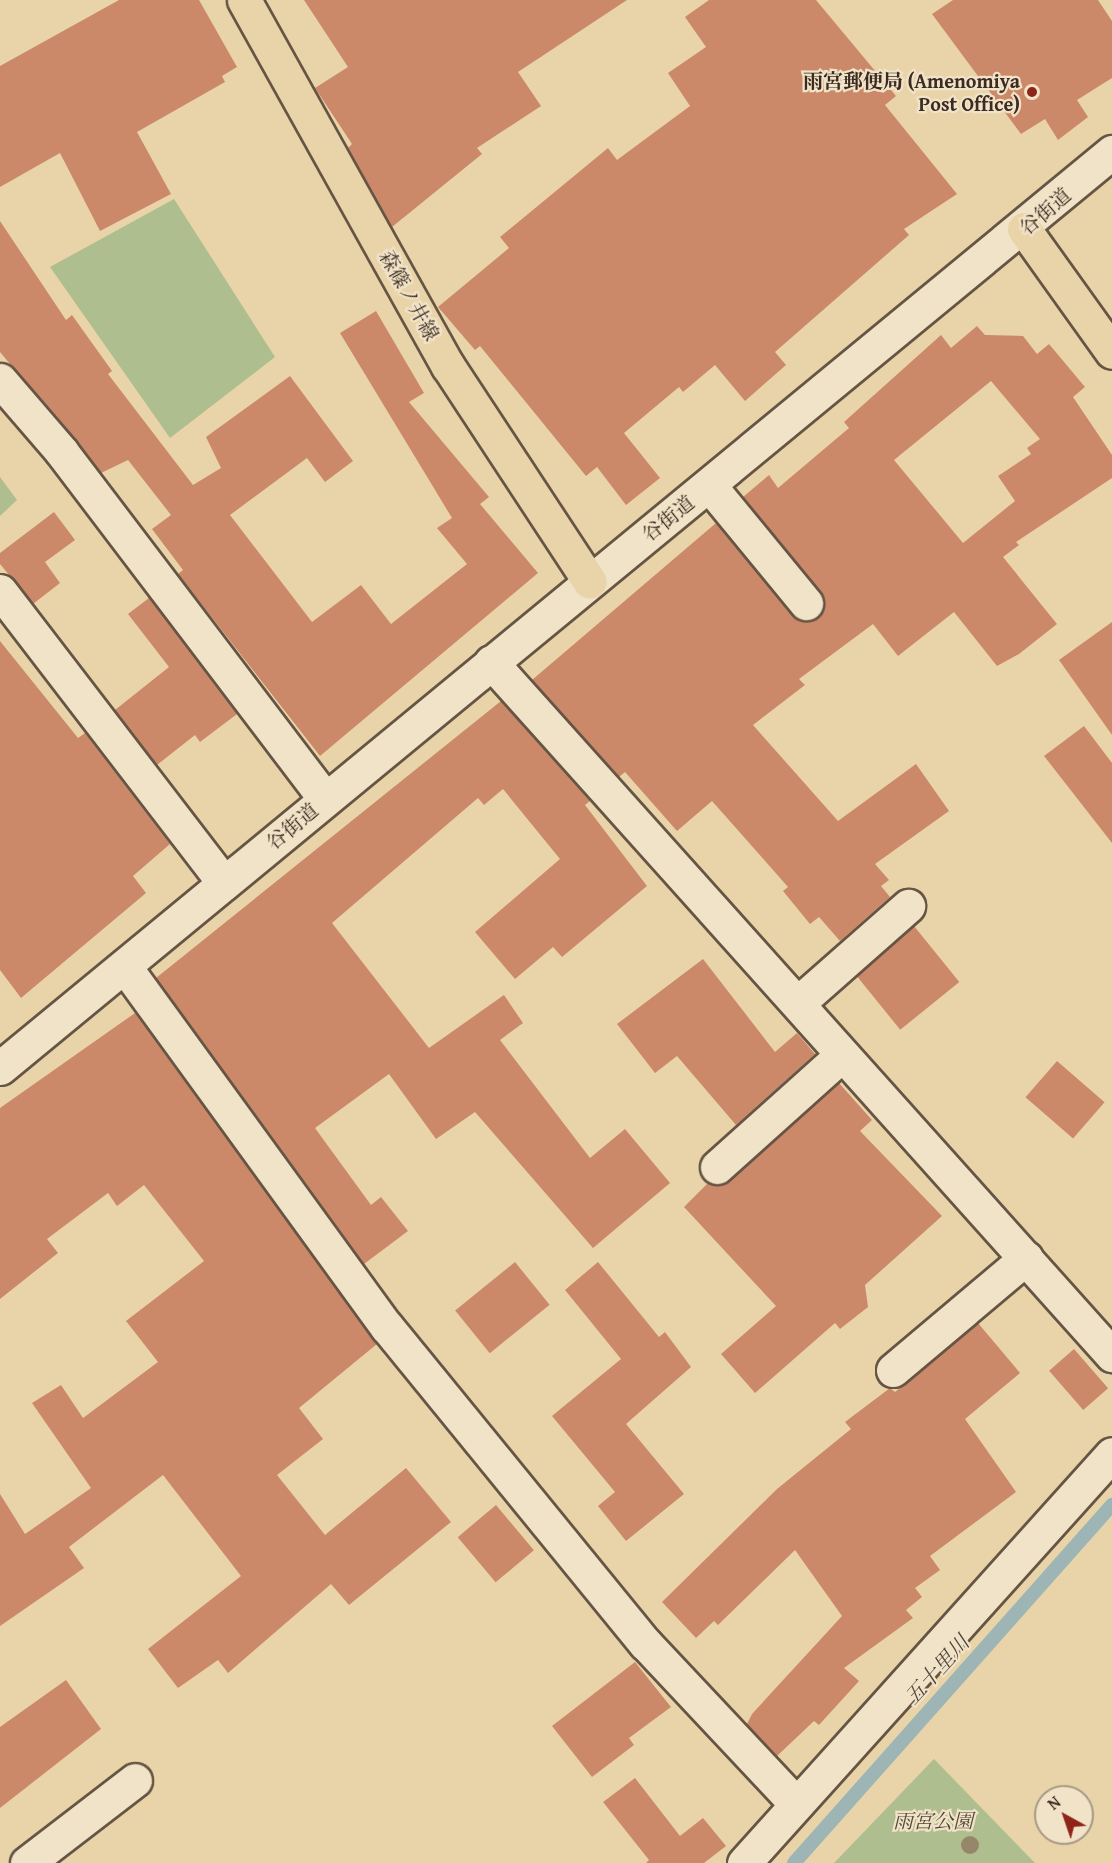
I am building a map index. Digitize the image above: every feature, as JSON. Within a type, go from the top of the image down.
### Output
[{"type":"main road","name":"森篠ノ井線","points":[[244,0],[448,366],[590,582]]},
{"type":"main road","points":[[1024,229],[1112,352]]},
{"type":"street","name":"谷街道","points":[[0,1068],[125,967],[491,662],[1024,229],[1112,152]]},
{"type":"street","points":[[0,380],[61,451],[325,799]]},
{"type":"street","points":[[709,485],[806,603]]},
{"type":"street","points":[[0,591],[224,883]]},
{"type":"street","points":[[491,662],[1112,1355]]},
{"type":"street","points":[[798,1003],[908,906]]},
{"type":"street","points":[[125,967],[387,1327],[645,1643],[796,1804]]},
{"type":"street","points":[[717,1167],[842,1055]]},
{"type":"street","points":[[893,1370],[1026,1258]]},
{"type":"street","points":[[744,1863],[1112,1454]]},
{"type":"street","points":[[27,1863],[135,1780]]},
{"type":"green space","points":[[174,199],[275,357],[170,438],[50,267]]},
{"type":"green space","points":[[0,477],[17,500],[0,516]]},
{"type":"green space","name":"雨宮公園","points":[[934,1759],[1035,1863],[834,1863]]},
{"type":"building","points":[[119,0],[199,0],[237,67],[222,76],[225,82],[137,132],[171,194],[100,231],[60,153],[0,187],[0,66]]},
{"type":"building","points":[[304,0],[627,0],[518,72],[541,106],[477,148],[482,154],[392,227],[348,148],[352,144],[315,88],[348,67]]},
{"type":"building","points":[[709,0],[816,0],[896,96],[885,105],[957,194],[904,229],[909,235],[775,352],[786,365],[745,401],[715,365],[683,392],[679,387],[624,433],[660,478],[626,505],[597,467],[586,476],[480,346],[475,350],[438,307],[509,248],[500,237],[608,148],[617,160],[690,106],[668,73],[706,47],[685,17]]},
{"type":"building","points":[[953,0],[1098,0],[1112,21],[1112,78],[1077,100],[1088,117],[1058,140],[1045,119],[1021,134],[932,14]]},
{"type":"building","points":[[0,221],[66,320],[72,315],[112,371],[108,374],[193,485],[221,468],[206,437],[290,376],[353,461],[325,482],[307,458],[230,515],[312,622],[361,585],[391,624],[467,564],[437,528],[452,518],[340,333],[376,311],[424,393],[409,402],[489,497],[480,504],[538,573],[320,756],[178,574],[183,570],[152,529],[171,515],[128,460],[101,473],[0,352]]},
{"type":"building","points":[[977,326],[985,335],[1023,336],[1037,354],[1049,344],[1085,387],[1073,397],[1112,455],[1112,478],[1016,542],[1019,545],[1003,557],[1057,624],[1019,654],[997,666],[954,612],[898,656],[873,624],[799,679],[805,685],[753,725],[838,821],[916,764],[949,811],[875,864],[889,880],[881,886],[890,897],[840,941],[819,917],[810,924],[783,891],[788,887],[712,801],[677,831],[625,772],[619,777],[532,680],[716,523],[792,615],[800,621],[817,618],[824,609],[821,592],[743,497],[769,475],[778,488],[849,428],[844,422],[941,335],[951,348]],"holes":[[[991,381],[1040,439],[1027,448],[1031,454],[998,476],[1015,501],[963,543],[894,460]]]},
{"type":"building","points":[[54,512],[75,540],[45,562],[60,583],[33,604],[0,564],[0,553]]},
{"type":"building","points":[[149,598],[237,714],[200,742],[195,735],[157,765],[115,710],[169,667],[128,614]]},
{"type":"building","points":[[1112,622],[1112,735],[1059,660]]},
{"type":"building","points":[[0,641],[78,738],[85,733],[170,844],[133,876],[146,893],[21,998],[0,970]]},
{"type":"building","points":[[501,701],[590,801],[585,805],[647,886],[562,957],[553,947],[515,979],[475,932],[560,859],[503,789],[484,805],[478,798],[332,923],[429,1048],[504,995],[523,1023],[500,1040],[590,1158],[625,1129],[670,1183],[593,1248],[475,1112],[436,1139],[389,1074],[315,1128],[371,1205],[381,1197],[408,1231],[364,1264],[156,978]]},
{"type":"building","points":[[1084,726],[1112,763],[1112,843],[1044,756]]},
{"type":"building","points":[[914,926],[959,982],[900,1030],[855,974]]},
{"type":"building","points":[[703,959],[775,1052],[797,1033],[815,1054],[736,1125],[677,1056],[655,1073],[617,1024]]},
{"type":"building","points":[[135,1013],[377,1344],[299,1408],[323,1439],[277,1475],[325,1535],[406,1468],[451,1522],[349,1605],[331,1584],[228,1673],[218,1660],[178,1688],[148,1649],[241,1576],[163,1475],[69,1547],[84,1568],[0,1626],[0,1494],[25,1534],[91,1488],[32,1403],[61,1385],[83,1418],[158,1362],[126,1321],[204,1261],[144,1185],[117,1206],[108,1193],[47,1239],[58,1253],[0,1299],[0,1108]]},
{"type":"building","points":[[1057,1061],[1105,1102],[1073,1139],[1026,1097]]},
{"type":"building","points":[[839,1083],[872,1120],[860,1131],[942,1216],[865,1285],[868,1307],[840,1329],[835,1323],[755,1393],[721,1354],[776,1306],[684,1207],[708,1183],[730,1181]]},
{"type":"building","points":[[515,1262],[550,1305],[490,1353],[455,1310]]},
{"type":"building","points":[[598,1262],[659,1337],[665,1332],[691,1367],[626,1424],[684,1494],[626,1541],[598,1506],[615,1492],[552,1416],[621,1359],[565,1290]]},
{"type":"building","points":[[978,1323],[1020,1373],[965,1419],[1016,1492],[930,1556],[940,1570],[915,1588],[922,1597],[906,1610],[913,1618],[844,1668],[859,1681],[819,1725],[814,1721],[777,1756],[747,1724],[752,1714],[842,1616],[795,1550],[718,1625],[714,1621],[696,1638],[662,1602],[777,1489],[851,1429],[845,1422],[890,1388],[895,1392]]},
{"type":"building","points":[[1074,1349],[1108,1388],[1083,1410],[1049,1371]]},
{"type":"building","points":[[496,1505],[534,1550],[496,1582],[458,1537]]},
{"type":"building","points":[[635,1662],[671,1707],[629,1738],[634,1745],[592,1777],[552,1726]]},
{"type":"building","points":[[66,1680],[101,1729],[0,1808],[0,1727]]},
{"type":"building","points":[[635,1778],[680,1836],[703,1818],[726,1846],[704,1863],[646,1863],[649,1860],[603,1802]]},
{"type":"waterway","name":"五十里川","points":[[794,1863],[1112,1505]]},
{"type":"place","name":"雨宮郵便局 (Amenomiya Post Office)","points":[[1032,92]]}]
